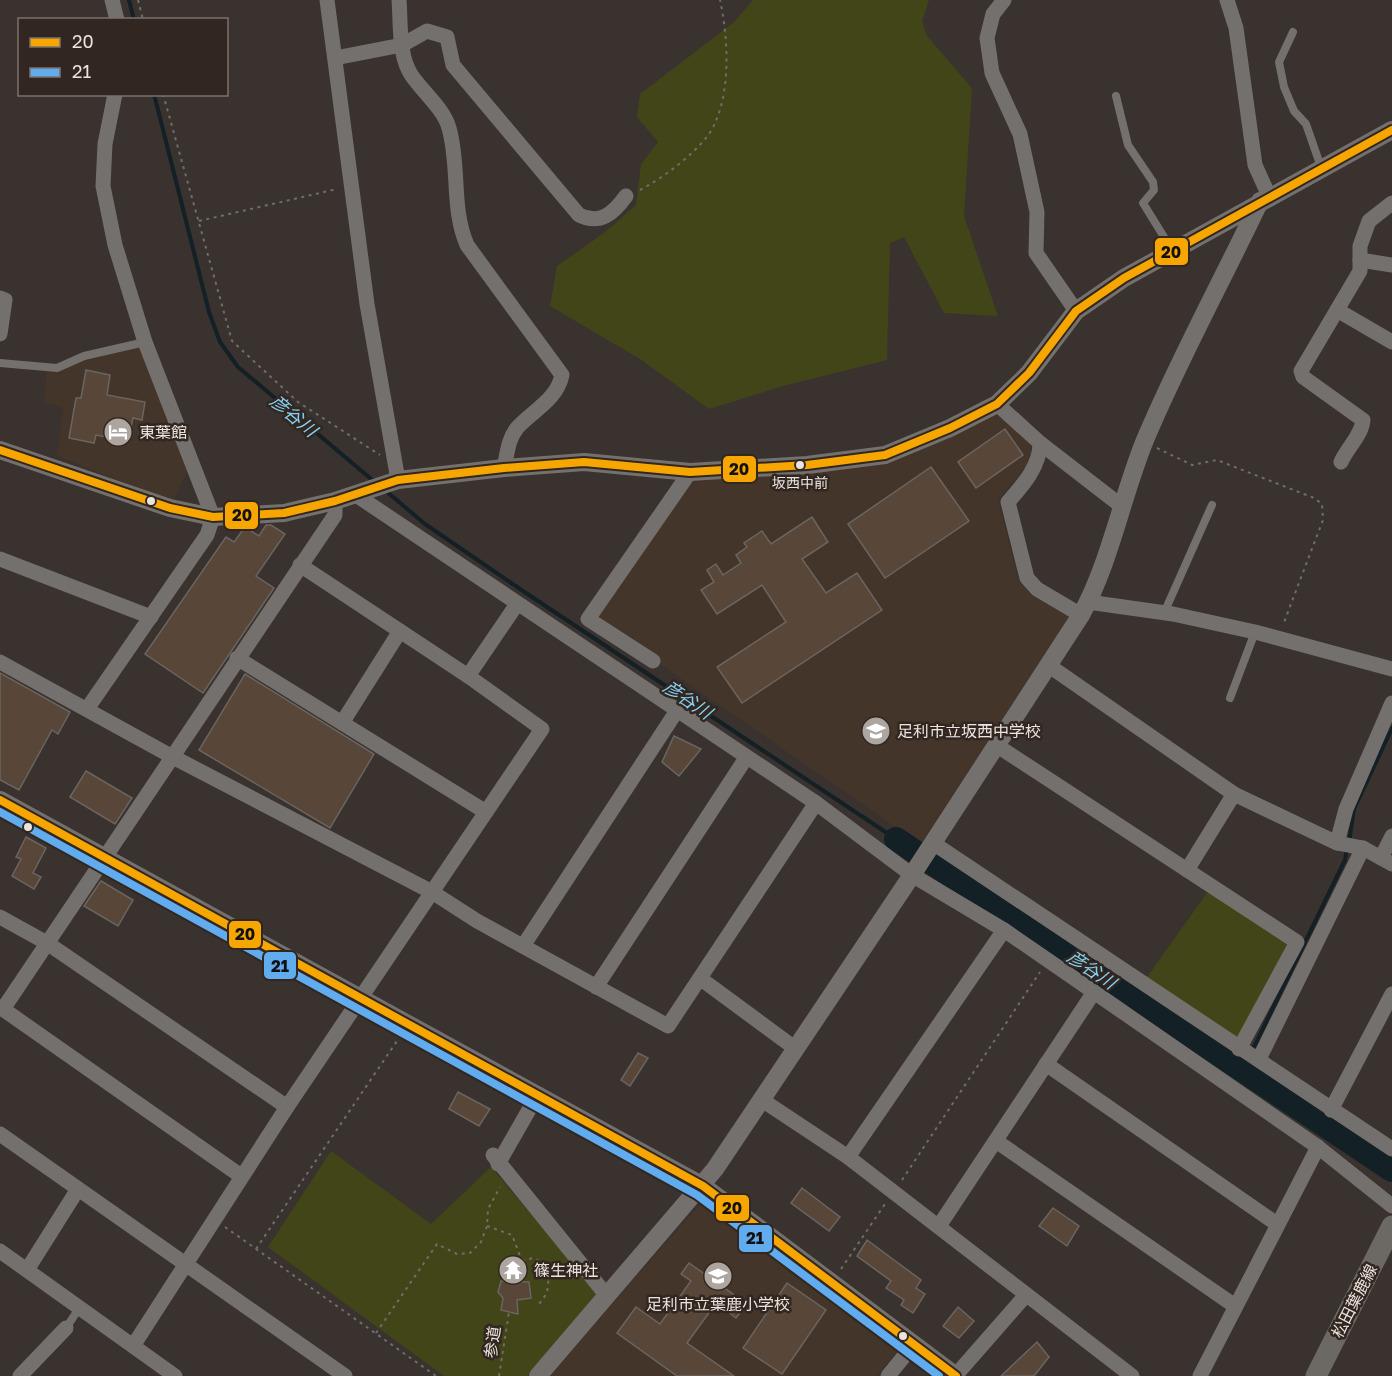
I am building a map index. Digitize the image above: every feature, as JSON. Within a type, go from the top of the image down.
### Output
[{"type":"main road","name":"松田葉鹿線","points":[[1316,1376],[1392,1227]]},
{"type":"street","points":[[112,0],[116,18]]},
{"type":"street","points":[[327,0],[351,186],[395,475]]},
{"type":"street","points":[[399,0],[402,45],[410,74],[448,124],[453,144],[459,226],[467,245],[562,375],[561,383],[539,410],[517,428],[510,438],[504,468]]},
{"type":"street","points":[[1004,0],[993,14],[987,38],[992,73],[1020,134],[1037,212],[1035,253],[1076,310]]},
{"type":"street","points":[[538,1376],[703,1186],[915,871],[1085,609],[1120,505],[1146,439],[1265,199],[1255,165],[1236,28],[1227,0]]},
{"type":"street","points":[[335,58],[402,45],[427,31],[447,37],[453,65],[579,215],[590,220],[603,219],[618,207],[626,196]]},
{"type":"street","points":[[87,710],[207,535],[213,517],[145,342],[115,245],[103,186],[105,144],[115,96]]},
{"type":"street","points":[[0,450],[170,508],[213,517],[284,513],[362,493],[395,475],[592,462],[690,472],[807,465],[885,455],[950,428],[997,404],[1029,373],[1076,310],[1124,278],[1321,167],[1392,130]]},
{"type":"street","points":[[1341,462],[1346,450],[1362,428],[1363,420],[1303,377],[1301,371],[1360,271],[1360,246],[1370,221],[1392,203]]},
{"type":"street","points":[[1360,260],[1392,265]]},
{"type":"street","points":[[0,298],[5,300],[0,334]]},
{"type":"street","points":[[1337,310],[1392,342]]},
{"type":"street","points":[[997,404],[1040,443],[1120,505]]},
{"type":"street","points":[[1040,443],[1040,454],[1031,472],[1008,502],[1027,578],[1037,589],[1085,609],[1164,613],[1255,632],[1392,669]]},
{"type":"street","points":[[652,661],[588,619],[690,472]]},
{"type":"street","points":[[362,493],[517,604],[1048,960],[1318,1147],[1392,1206]]},
{"type":"street","points":[[241,1176],[1,1008],[105,859],[171,756],[335,515],[335,501]]},
{"type":"street","points":[[0,559],[151,617]]},
{"type":"street","points":[[133,1346],[241,1176],[542,729],[468,676],[300,565]]},
{"type":"street","points":[[468,676],[517,604]]},
{"type":"street","points":[[342,723],[400,631]]},
{"type":"street","points":[[237,658],[486,812]]},
{"type":"street","points":[[0,662],[171,756],[432,892],[523,946],[668,1026],[816,803]]},
{"type":"street","points":[[1048,665],[1234,794],[1337,843],[1363,848],[1387,861],[1392,836]]},
{"type":"street","points":[[1337,843],[1346,809],[1392,703]]},
{"type":"street","points":[[523,946],[676,712]]},
{"type":"street","points":[[996,745],[1297,942],[1239,1049]]},
{"type":"street","points":[[596,987],[746,758]]},
{"type":"street","points":[[1187,870],[1234,794]]},
{"type":"street","points":[[0,800],[703,1186],[956,1376],[1026,1295]]},
{"type":"street","points":[[930,847],[1239,1049],[1259,1059],[1331,1110],[1392,1149]]},
{"type":"street","points":[[1259,1059],[1363,848]]},
{"type":"street","points":[[0,917],[47,943],[287,1107]]},
{"type":"street","points":[[848,1157],[1004,930]]},
{"type":"street","points":[[700,979],[796,1049]]},
{"type":"street","points":[[939,1226],[1094,992]]},
{"type":"street","points":[[1331,1110],[1392,994]]},
{"type":"street","points":[[1046,1064],[1277,1224]]},
{"type":"street","points":[[537,1094],[499,1164],[607,1296]]},
{"type":"street","points":[[762,1100],[848,1157],[1132,1376]]},
{"type":"street","points":[[0,1134],[345,1376]]},
{"type":"street","points":[[996,1141],[1235,1305]]},
{"type":"street","points":[[1200,1376],[1318,1147]]},
{"type":"street","points":[[27,1270],[78,1189]]},
{"type":"street","points":[[0,1251],[175,1376]]},
{"type":"street","points":[[20,1376],[66,1328]]},
{"type":"street","points":[[888,1376],[914,1344]]},
{"type":"lane","points":[[1293,32],[1279,62],[1284,87],[1294,111],[1306,124],[1321,167]]},
{"type":"lane","points":[[1116,96],[1128,144],[1153,182],[1154,190],[1143,203],[1172,250]]},
{"type":"lane","points":[[0,363],[57,368],[84,356],[145,342]]},
{"type":"lane","points":[[1164,613],[1212,505]]},
{"type":"lane","points":[[1230,698],[1255,632]]},
{"type":"lane","points":[[66,1328],[80,1307]]},
{"type":"path","points":[[138,0],[142,18]]},
{"type":"path","points":[[626,196],[654,182],[693,152],[715,125],[723,99],[726,50],[720,0]]},
{"type":"path","points":[[164,96],[232,341],[298,402],[395,475]]},
{"type":"path","points":[[199,221],[351,186]]},
{"type":"path","points":[[1146,439],[1154,447],[1192,465],[1217,460],[1314,498],[1322,504],[1323,520],[1278,638]]},
{"type":"path","points":[[837,1273],[894,1192],[1048,960]]},
{"type":"path","points":[[256,1249],[402,1034]]},
{"type":"path","points":[[376,1334],[438,1244],[457,1254],[470,1253],[481,1242],[487,1226],[488,1209],[499,1164]]},
{"type":"path","points":[[213,1219],[436,1376]]},
{"type":"path","points":[[487,1226],[512,1235],[522,1261],[519,1274]]},
{"type":"path","points":[[522,1261],[533,1258],[550,1266],[547,1293],[537,1307]]},
{"type":"path","name":"参道","points":[[499,1376],[509,1312]]},
{"type":"shaded area","name":"東葉館","points":[[139,347],[190,465],[174,499],[146,491],[57,456],[63,407],[44,403],[46,371],[57,371],[89,356]]},
{"type":"shaded area","name":"足利市立坂西中学校","points":[[997,410],[1030,440],[1031,451],[1027,465],[998,500],[1019,582],[1029,592],[1071,617],[920,844],[595,619],[691,480],[835,471]]},
{"type":"shaded area","name":"足利市立葉鹿小学校","points":[[703,1201],[898,1350],[877,1376],[547,1376]]},
{"type":"green space","points":[[753,0],[929,0],[922,21],[927,36],[972,88],[964,216],[998,316],[944,313],[904,237],[890,243],[887,360],[783,386],[709,409],[640,359],[550,306],[557,266],[605,232],[636,205],[641,164],[658,142],[637,117],[640,94],[734,22]]},
{"type":"green space","points":[[1209,890],[1292,944],[1238,1043],[1145,980]]},
{"type":"green space","points":[[331,1151],[431,1224],[491,1167],[602,1297],[527,1376],[444,1376],[268,1247]]},
{"type":"building","points":[[86,370],[110,375],[107,395],[145,402],[142,420],[133,418],[128,441],[96,435],[94,443],[69,438],[76,398],[81,398]]},
{"type":"building","points":[[1005,429],[1023,455],[976,488],[958,462]]},
{"type":"building","points":[[931,467],[969,521],[885,578],[848,524]]},
{"type":"building","points":[[812,517],[828,542],[802,559],[826,593],[857,573],[882,610],[742,703],[717,667],[786,622],[762,585],[717,614],[701,590],[714,582],[707,570],[716,564],[723,575],[741,563],[736,555],[747,547],[744,543],[762,531],[771,544]]},
{"type":"building","points":[[266,525],[271,525],[285,534],[256,576],[274,588],[203,693],[145,654],[226,537],[234,542],[245,527],[259,536]]},
{"type":"building","points":[[0,673],[70,712],[58,734],[52,730],[19,790],[0,780]]},
{"type":"building","points":[[245,674],[374,754],[330,828],[199,750]]},
{"type":"building","points":[[674,736],[701,749],[679,776],[662,762]]},
{"type":"building","points":[[86,771],[132,798],[115,824],[70,797]]},
{"type":"building","points":[[26,837],[46,848],[33,873],[41,877],[34,889],[12,876],[21,859],[16,857]]},
{"type":"building","points":[[101,881],[133,900],[118,926],[84,906]]},
{"type":"building","points":[[638,1053],[648,1058],[630,1086],[621,1080]]},
{"type":"building","points":[[458,1092],[490,1109],[479,1126],[449,1109]]},
{"type":"building","points":[[802,1188],[840,1217],[829,1231],[791,1203]]},
{"type":"building","points":[[1053,1208],[1079,1226],[1067,1246],[1039,1226]]},
{"type":"building","points":[[867,1240],[921,1280],[916,1288],[925,1294],[913,1313],[901,1305],[904,1300],[886,1288],[891,1281],[857,1256]]},
{"type":"building","points":[[689,1263],[747,1304],[736,1318],[716,1303],[687,1343],[734,1376],[677,1376],[617,1333],[636,1307],[660,1324],[691,1281],[681,1274]]},
{"type":"building","points":[[501,1281],[529,1282],[531,1298],[517,1300],[518,1314],[501,1310],[503,1298],[498,1292]]},
{"type":"building","points":[[787,1283],[826,1310],[782,1374],[743,1348]]},
{"type":"building","points":[[958,1307],[974,1321],[959,1338],[943,1326]]},
{"type":"building","points":[[1037,1342],[1049,1357],[1034,1376],[1001,1376]]},
{"type":"waterway","name":"彦谷川","points":[[129,0],[134,18]]},
{"type":"waterway","name":"彦谷川","points":[[155,96],[209,312],[220,342],[238,367],[376,483]]},
{"type":"waterway","name":"彦谷川","points":[[386,491],[425,524],[520,589],[896,839]]},
{"type":"waterway","points":[[1349,842],[1354,809],[1392,728]]},
{"type":"waterway","name":"彦谷川","points":[[896,839],[1392,1170]]},
{"type":"waterway","points":[[1252,1051],[1345,860],[1347,849]]},
{"type":"waterway","points":[[1243,1071],[1249,1058]]},
{"type":"transit line","name":"20","points":[[0,450],[170,508],[213,517],[284,513],[335,501],[398,480],[504,468],[584,462],[690,472],[807,465],[885,455],[950,428],[997,404],[1029,373],[1076,311],[1124,278],[1392,130]]},
{"type":"transit line","name":"20","points":[[0,800],[703,1186],[956,1376]]},
{"type":"transit line","name":"21","points":[[0,812],[697,1195],[939,1376]]},
{"type":"place","name":"東葉館","points":[[118,432]]},
{"type":"place","name":"坂西中前","points":[[800,465]]},
{"type":"place","name":"足利市立坂西中学校","points":[[876,731]]},
{"type":"place","name":"篠生神社","points":[[513,1270]]},
{"type":"place","name":"足利市立葉鹿小学校","points":[[718,1276]]}]
